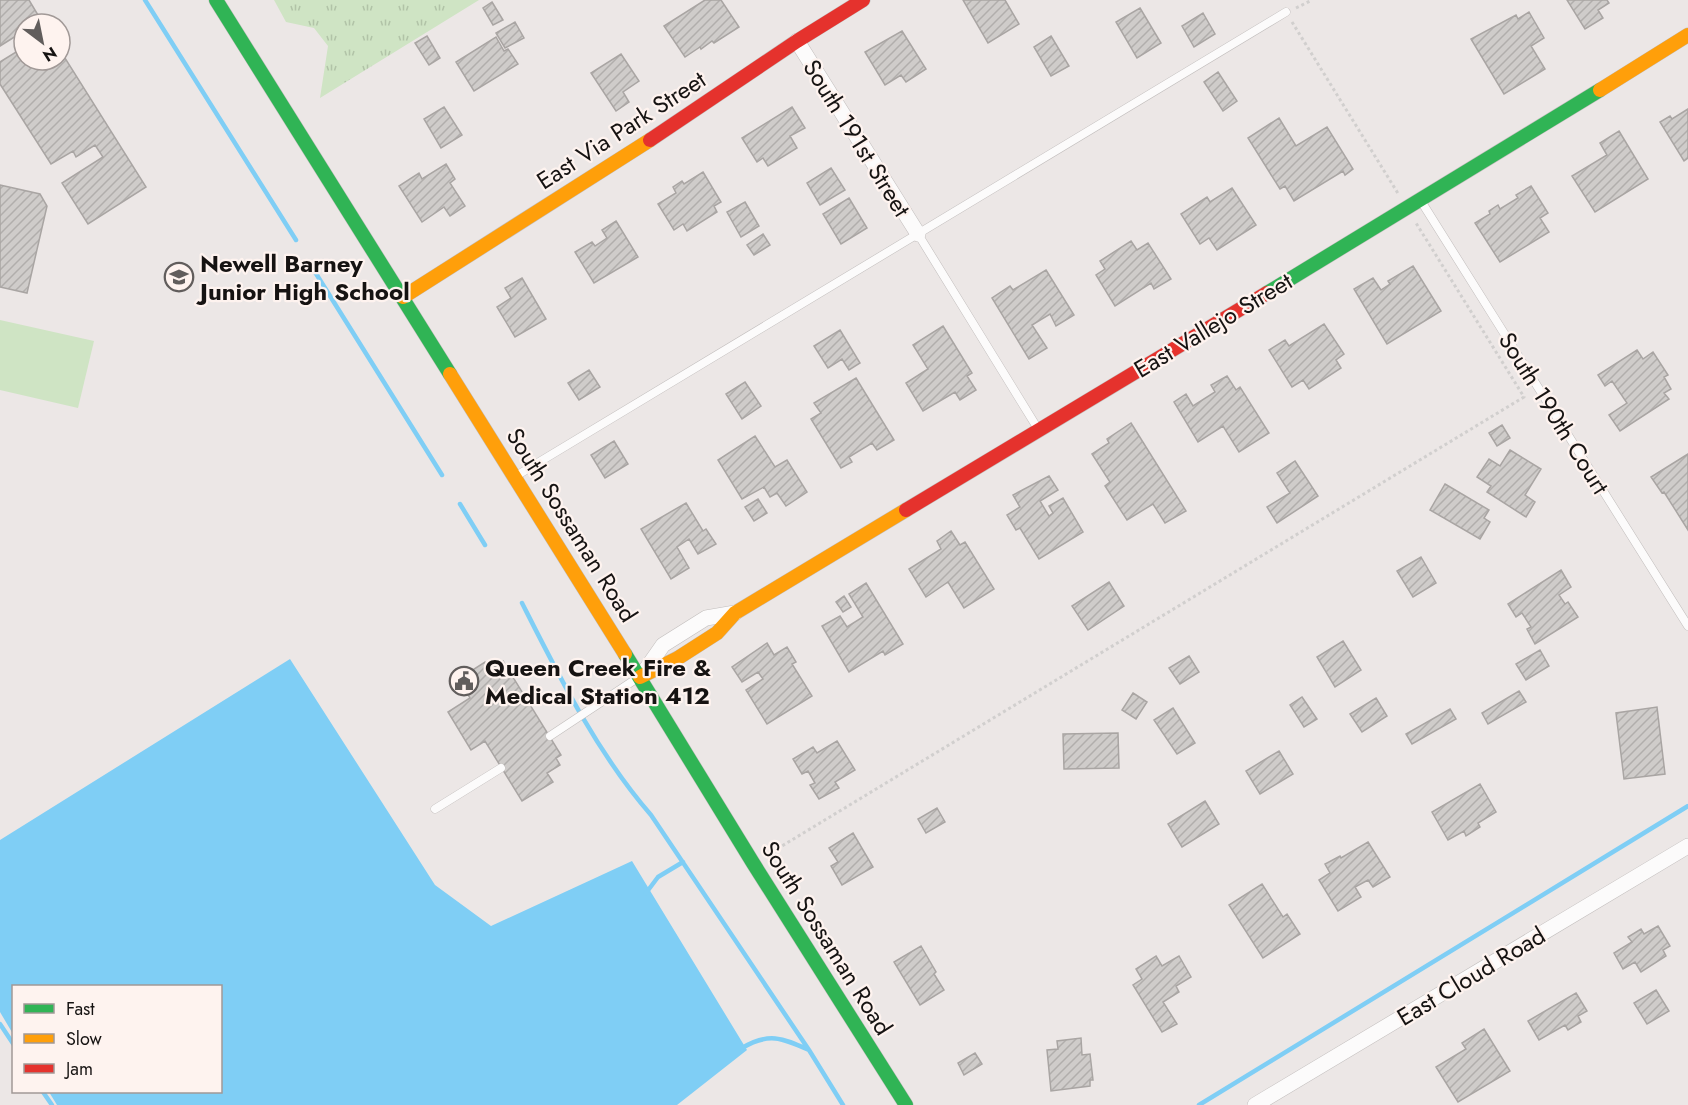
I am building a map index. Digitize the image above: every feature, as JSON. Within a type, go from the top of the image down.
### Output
[{"type":"street","name":"South Sossaman Road","points":[[216,0],[906,1105]]},
{"type":"street","name":"East Via Park Street","points":[[403,297],[655,137],[797,41],[863,0]]},
{"type":"street","name":"East Vallejo Street","points":[[640,676],[663,645],[706,618],[735,613],[1421,200],[1688,35]]},
{"type":"street","name":"South 191st Street","points":[[797,41],[918,234]]},
{"type":"street","name":"East Cloud Road","points":[[1254,1105],[1688,846]]},
{"type":"lane","points":[[515,477],[1286,12]]},
{"type":"lane","name":"South 190th Court","points":[[1421,200],[1688,626]]},
{"type":"lane","points":[[918,234],[1038,430]]},
{"type":"lane","points":[[550,736],[640,676]]},
{"type":"lane","points":[[435,809],[501,768]]},
{"type":"path","points":[[1286,12],[1312,0]]},
{"type":"path","points":[[753,863],[1524,397]]},
{"type":"green space","points":[[274,0],[479,0],[320,98],[328,46],[314,28],[286,22]]},
{"type":"green space","points":[[0,320],[94,341],[78,408],[0,390]]},
{"type":"water","points":[[290,659],[435,885],[491,926],[632,861],[747,1050],[677,1105],[57,1105],[50,1093],[222,1093],[222,985],[12,985],[12,1032],[0,1012],[0,840]]},
{"type":"building","points":[[0,0],[29,0],[36,12],[12,12],[12,38],[0,46]]},
{"type":"building","points":[[705,0],[721,0],[739,27],[714,43],[712,41],[685,57],[664,26]]},
{"type":"building","points":[[963,0],[1005,0],[1019,24],[988,43]]},
{"type":"building","points":[[1567,0],[1607,0],[1609,3],[1598,10],[1603,18],[1585,29]]},
{"type":"building","points":[[492,2],[503,20],[493,25],[483,8]]},
{"type":"building","points":[[1140,8],[1161,43],[1137,58],[1116,22]]},
{"type":"building","points":[[1529,12],[1544,38],[1531,46],[1545,69],[1504,94],[1471,39],[1516,15],[1518,19]]},
{"type":"building","points":[[1203,13],[1215,34],[1194,47],[1182,26]]},
{"type":"building","points":[[515,22],[524,38],[505,48],[496,33]]},
{"type":"building","points":[[902,31],[926,69],[906,82],[901,75],[885,85],[865,52]]},
{"type":"building","points":[[427,36],[440,58],[429,65],[415,43]]},
{"type":"building","points":[[1051,36],[1069,66],[1051,76],[1034,47]]},
{"type":"building","points":[[496,37],[504,51],[508,49],[518,64],[474,91],[456,62]]},
{"type":"building","points":[[12,54],[12,72],[72,72],[72,69],[146,187],[88,224],[62,183],[103,157],[95,145],[76,157],[73,151],[51,164],[0,84],[0,62]]},
{"type":"building","points":[[621,54],[639,81],[623,92],[629,102],[616,111],[591,73]]},
{"type":"building","points":[[1218,72],[1237,101],[1223,111],[1204,82]]},
{"type":"building","points":[[444,107],[462,135],[441,148],[424,119]]},
{"type":"building","points":[[792,107],[805,128],[790,136],[797,148],[768,166],[763,158],[757,162],[742,138]]},
{"type":"building","points":[[1688,109],[1688,158],[1684,161],[1660,122],[1670,116],[1672,119]]},
{"type":"building","points":[[1279,118],[1296,146],[1327,127],[1353,169],[1345,175],[1343,171],[1294,201],[1285,186],[1280,189],[1248,138]]},
{"type":"building","points":[[1619,131],[1648,179],[1595,212],[1572,176],[1607,155],[1600,143]]},
{"type":"building","points":[[446,164],[455,179],[450,183],[465,206],[450,216],[444,207],[422,222],[399,186],[419,173],[422,179]]},
{"type":"building","points":[[831,168],[845,190],[820,205],[807,183]]},
{"type":"building","points":[[703,172],[721,202],[714,206],[717,212],[687,231],[683,224],[674,230],[658,204],[676,193],[673,187],[682,181],[684,184]]},
{"type":"building","points":[[0,185],[40,194],[47,206],[27,293],[0,287]]},
{"type":"building","points":[[1531,186],[1548,213],[1540,218],[1549,232],[1500,262],[1475,223],[1490,214],[1489,211],[1498,205],[1500,209],[1518,198],[1516,195]]},
{"type":"building","points":[[1232,188],[1256,225],[1217,250],[1209,238],[1200,244],[1181,214],[1207,197],[1210,202]]},
{"type":"building","points":[[849,198],[867,228],[841,244],[823,214]]},
{"type":"building","points":[[745,202],[759,226],[741,237],[727,212]]},
{"type":"building","points":[[616,221],[638,257],[594,283],[575,252],[592,242],[595,246],[607,238],[602,230]]},
{"type":"building","points":[[763,234],[770,245],[754,255],[747,245]]},
{"type":"building","points":[[1131,241],[1137,250],[1148,243],[1171,279],[1154,289],[1151,283],[1115,306],[1096,275],[1105,269],[1100,261]]},
{"type":"building","points":[[1413,266],[1441,311],[1387,344],[1354,289],[1373,278],[1381,290],[1390,284],[1388,281]]},
{"type":"building","points":[[1046,270],[1074,315],[1056,326],[1050,314],[1032,325],[1047,348],[1029,359],[992,298],[1010,286],[1013,290]]},
{"type":"building","points":[[522,278],[546,319],[515,337],[497,307],[511,298],[505,288]]},
{"type":"building","points":[[1324,324],[1344,354],[1336,360],[1341,368],[1309,389],[1303,380],[1292,387],[1269,350],[1285,340],[1289,346]]},
{"type":"building","points":[[943,326],[972,373],[967,376],[976,390],[960,400],[955,392],[923,411],[906,383],[928,369],[913,345]]},
{"type":"building","points":[[840,330],[860,363],[849,370],[842,359],[828,368],[814,346]]},
{"type":"building","points":[[1637,350],[1643,359],[1653,352],[1668,375],[1664,377],[1671,389],[1664,393],[1669,399],[1620,431],[1609,415],[1627,403],[1612,381],[1605,386],[1598,375]]},
{"type":"building","points":[[589,370],[600,387],[579,400],[568,383]]},
{"type":"building","points":[[1227,376],[1236,390],[1240,387],[1269,433],[1239,452],[1223,426],[1198,442],[1174,402],[1186,394],[1193,406],[1215,392],[1211,385]]},
{"type":"building","points":[[856,378],[894,440],[877,450],[872,443],[849,457],[852,462],[841,468],[811,419],[821,413],[814,403]]},
{"type":"building","points":[[745,382],[761,406],[742,419],[726,394]]},
{"type":"building","points":[[1131,423],[1186,511],[1165,523],[1153,504],[1127,520],[1105,486],[1110,482],[1092,454],[1109,443],[1107,439]]},
{"type":"building","points":[[1502,425],[1510,438],[1497,446],[1489,433]]},
{"type":"building","points":[[755,436],[775,467],[787,460],[807,492],[786,506],[777,493],[770,497],[764,487],[742,499],[718,460]]},
{"type":"building","points":[[614,441],[628,464],[605,478],[591,455]]},
{"type":"building","points":[[1510,450],[1541,469],[1525,495],[1535,502],[1526,517],[1487,492],[1491,486],[1477,477],[1489,459],[1500,466]]},
{"type":"building","points":[[1688,454],[1688,530],[1664,492],[1662,493],[1651,477]]},
{"type":"building","points":[[1295,461],[1318,496],[1277,523],[1267,507],[1290,493],[1277,473]]},
{"type":"building","points":[[1049,476],[1058,490],[1040,501],[1049,516],[1053,513],[1049,506],[1063,498],[1083,532],[1039,559],[1020,528],[1016,530],[1007,515],[1020,507],[1013,495]]},
{"type":"building","points":[[1445,484],[1489,510],[1484,518],[1490,522],[1480,539],[1430,510]]},
{"type":"building","points":[[758,499],[767,513],[754,521],[745,507]]},
{"type":"building","points":[[686,503],[703,531],[706,529],[716,544],[698,554],[689,539],[677,547],[689,568],[671,579],[641,529]]},
{"type":"building","points":[[951,531],[960,545],[965,542],[994,589],[964,608],[948,582],[926,597],[909,569],[941,549],[937,541]]},
{"type":"building","points":[[1421,557],[1436,583],[1413,597],[1397,571]]},
{"type":"building","points":[[1561,570],[1571,587],[1559,595],[1565,604],[1568,602],[1578,617],[1535,644],[1527,629],[1531,627],[1522,613],[1516,617],[1508,604]]},
{"type":"building","points":[[1109,582],[1124,606],[1088,630],[1072,606]]},
{"type":"building","points":[[866,583],[903,644],[885,655],[883,651],[849,672],[822,626],[840,616],[847,627],[863,617],[849,594]]},
{"type":"building","points":[[844,596],[851,607],[843,612],[836,602]]},
{"type":"building","points":[[1343,641],[1361,670],[1335,687],[1317,657]]},
{"type":"building","points":[[767,643],[774,655],[787,647],[796,662],[792,664],[812,696],[767,724],[746,690],[763,679],[758,672],[742,682],[732,667]]},
{"type":"building","points":[[1540,650],[1549,666],[1526,680],[1516,664]]},
{"type":"building","points":[[1189,656],[1199,672],[1180,684],[1169,668]]},
{"type":"building","points":[[503,661],[561,755],[556,758],[560,765],[547,773],[553,782],[522,801],[485,741],[471,750],[448,712],[470,698],[463,686],[475,678],[471,671],[485,662],[490,670]]},
{"type":"building","points":[[1519,691],[1526,702],[1488,724],[1482,713]]},
{"type":"building","points":[[1133,693],[1147,702],[1136,719],[1122,710]]},
{"type":"building","points":[[1302,697],[1317,719],[1304,727],[1290,705]]},
{"type":"building","points":[[1376,698],[1387,716],[1362,732],[1350,714]]},
{"type":"building","points":[[1657,707],[1665,774],[1624,779],[1616,713]]},
{"type":"building","points":[[1173,708],[1195,743],[1177,754],[1154,720]]},
{"type":"building","points":[[1450,709],[1456,719],[1412,744],[1406,734]]},
{"type":"building","points":[[1118,733],[1119,768],[1064,769],[1063,734]]},
{"type":"building","points":[[837,741],[855,770],[835,782],[839,788],[819,799],[810,785],[815,783],[808,771],[802,774],[793,759],[813,747],[817,753]]},
{"type":"building","points":[[1279,751],[1293,774],[1260,794],[1246,771]]},
{"type":"building","points":[[1480,784],[1496,812],[1478,823],[1480,827],[1466,836],[1464,831],[1448,840],[1432,812]]},
{"type":"building","points":[[1205,801],[1219,824],[1182,847],[1168,824]]},
{"type":"building","points":[[937,808],[945,822],[926,833],[918,819]]},
{"type":"building","points":[[853,833],[873,867],[842,885],[831,866],[838,862],[829,848]]},
{"type":"building","points":[[1368,842],[1390,877],[1373,887],[1368,880],[1355,887],[1361,897],[1338,911],[1319,880],[1330,873],[1325,864],[1340,856],[1341,858]]},
{"type":"building","points":[[1262,884],[1283,917],[1287,914],[1300,934],[1263,958],[1229,905]]},
{"type":"building","points":[[1658,926],[1670,946],[1663,950],[1666,956],[1641,972],[1635,962],[1623,969],[1614,953],[1632,942],[1628,937],[1641,929],[1644,934]]},
{"type":"building","points":[[921,946],[944,990],[920,1005],[894,962]]},
{"type":"building","points":[[1156,956],[1162,966],[1179,956],[1191,977],[1176,986],[1179,992],[1163,1002],[1177,1024],[1162,1032],[1133,985],[1142,979],[1136,969]]},
{"type":"building","points":[[1656,990],[1669,1011],[1647,1024],[1634,1003]]},
{"type":"building","points":[[1576,993],[1587,1011],[1578,1016],[1581,1022],[1568,1030],[1565,1025],[1539,1040],[1528,1021]]},
{"type":"building","points":[[1484,1029],[1510,1071],[1458,1102],[1436,1067],[1466,1049],[1462,1043]]},
{"type":"building","points":[[1081,1038],[1082,1055],[1090,1054],[1093,1080],[1090,1080],[1090,1086],[1051,1091],[1047,1050],[1058,1049],[1057,1041]]},
{"type":"building","points":[[975,1053],[982,1064],[964,1075],[958,1063]]},
{"type":"waterway","points":[[145,0],[296,240]]},
{"type":"waterway","points":[[315,272],[442,475]]},
{"type":"waterway","points":[[460,504],[485,545]]},
{"type":"waterway","points":[[522,603],[596,740],[631,791],[651,815],[809,1050],[843,1105]]},
{"type":"waterway","points":[[1199,1105],[1688,806]]},
{"type":"waterway","points":[[646,893],[658,877],[683,862]]},
{"type":"waterway","points":[[0,1024],[12,1042]]},
{"type":"waterway","points":[[742,1048],[760,1040],[776,1038],[809,1050]]},
{"type":"waterway","points":[[44,1093],[52,1105]]},
{"type":"traffic: fast","points":[[216,0],[450,374]]},
{"type":"traffic: fast","points":[[1267,293],[1600,90]]},
{"type":"traffic: fast","points":[[625,654],[753,863],[906,1105]]},
{"type":"traffic: slow","points":[[1600,90],[1688,35]]},
{"type":"traffic: slow","points":[[403,297],[650,140]]},
{"type":"traffic: slow","points":[[450,374],[625,654]]},
{"type":"traffic: slow","points":[[640,677],[678,658],[717,633],[735,613],[906,510]]},
{"type":"traffic: jam","points":[[650,140],[797,41],[863,0]]},
{"type":"traffic: jam","points":[[906,510],[1267,293]]},
{"type":"place","name":"Newell Barney Junior High School","points":[[179,277]]},
{"type":"place","name":"Queen Creek Fire & Medical Station 412","points":[[464,681]]}]
